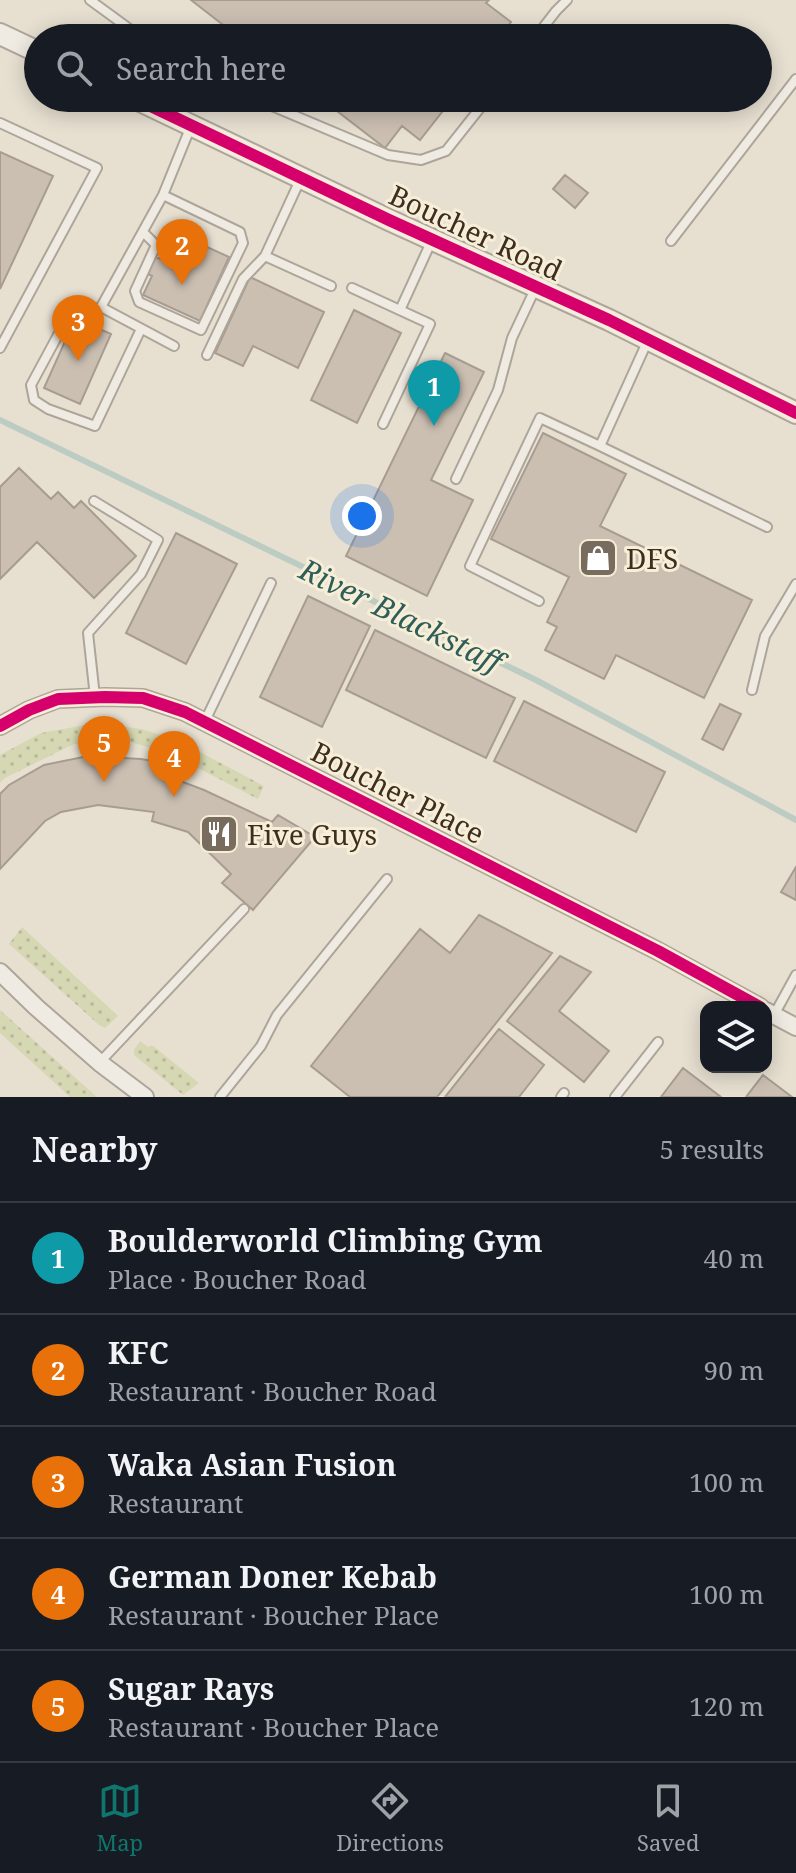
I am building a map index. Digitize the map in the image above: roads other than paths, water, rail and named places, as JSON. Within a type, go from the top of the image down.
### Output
[{"type":"street","points":[[0,34],[24,45]]},
{"type":"street","name":"Boucher Road","points":[[164,112],[649,340],[796,413]]},
{"type":"street","name":"Boucher Place","points":[[1,724],[58,699],[143,698],[185,712],[658,951],[748,1001]]},
{"type":"street","points":[[0,972],[100,1063],[145,1097]]},
{"type":"street","name":"Boucher Place","points":[[772,1014],[796,1027]]},
{"type":"lane","points":[[90,0],[123,24]]},
{"type":"lane","points":[[546,24],[567,0]]},
{"type":"lane","points":[[772,110],[796,79]]},
{"type":"lane","points":[[286,112],[388,155],[421,160],[446,151],[477,112]]},
{"type":"lane","points":[[671,241],[771,112]]},
{"type":"lane","points":[[0,123],[97,168],[0,348]]},
{"type":"lane","points":[[141,329],[95,426],[48,409],[34,400],[31,385],[65,322],[101,307],[163,195],[191,125]]},
{"type":"lane","points":[[207,355],[243,279],[265,256],[301,177]]},
{"type":"lane","points":[[143,232],[156,245],[135,291],[139,302],[201,330],[243,243],[240,232],[163,195]]},
{"type":"lane","points":[[400,310],[433,239]]},
{"type":"lane","points":[[265,256],[331,286]]},
{"type":"lane","points":[[456,479],[498,390],[512,338],[536,287]]},
{"type":"lane","points":[[352,288],[430,324],[383,424]]},
{"type":"lane","points":[[101,307],[174,346]]},
{"type":"lane","points":[[600,446],[649,340]]},
{"type":"lane","points":[[539,601],[470,566],[540,418],[767,527]]},
{"type":"lane","points":[[94,501],[158,540],[141,574],[88,633],[95,697]]},
{"type":"lane","points":[[205,721],[271,583]]},
{"type":"lane","points":[[752,690],[765,636],[796,584]]},
{"type":"lane","points":[[220,1097],[261,1046],[277,1015],[387,879]]},
{"type":"lane","points":[[100,1063],[244,909]]},
{"type":"lane","points":[[772,1004],[796,975]]},
{"type":"lane","points":[[615,1097],[658,1042]]},
{"type":"waterway","name":"River Blackstaff","points":[[0,420],[536,680],[796,820]]},
{"type":"place","name":"KFC","points":[[182,285]]},
{"type":"place","name":"Waka Asian Fusion","points":[[78,361]]},
{"type":"place","name":"Boulderworld Climbing Gym","points":[[434,426]]},
{"type":"place","name":"DFS","points":[[598,558]]},
{"type":"place","name":"Sugar Rays","points":[[104,782]]},
{"type":"place","name":"German Doner Kebab","points":[[174,797]]},
{"type":"place","name":"Five Guys","points":[[219,834]]}]
